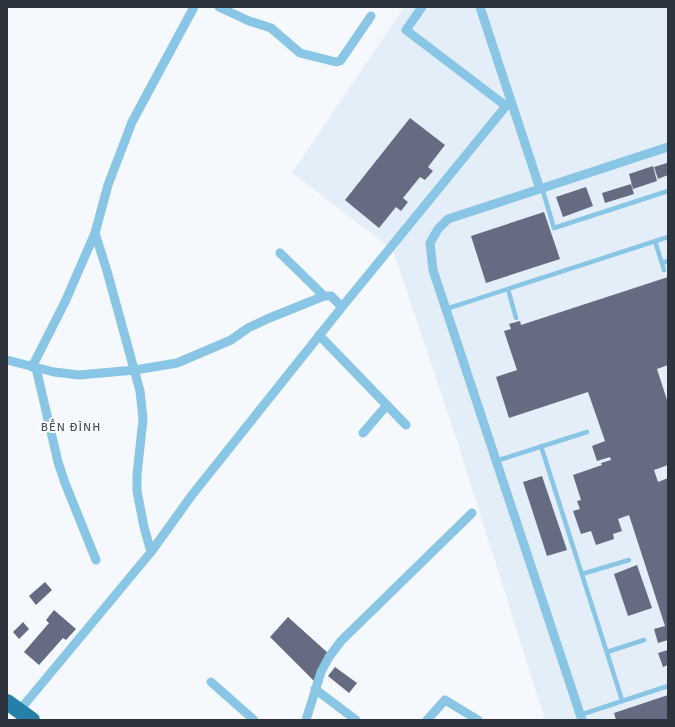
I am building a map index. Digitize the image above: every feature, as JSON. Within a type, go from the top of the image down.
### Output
[{"type":"street","points":[[96,560],[58,462],[34,367],[65,302],[95,233],[108,186],[132,122],[194,7]]},
{"type":"street","points":[[219,7],[249,21],[271,28],[304,54],[336,62],[343,57],[371,16]]},
{"type":"street","points":[[19,711],[152,552],[192,495],[319,335],[506,106],[406,30],[422,7]]},
{"type":"street","points":[[480,7],[541,188]]},
{"type":"street","points":[[581,718],[433,270],[430,243],[438,229],[448,219],[668,147]]},
{"type":"street","points":[[95,233],[140,391],[143,419],[137,475],[137,491],[144,527],[152,552]]},
{"type":"street","points":[[280,253],[324,296]]},
{"type":"street","points":[[7,360],[54,372],[79,375],[134,370],[177,363],[232,340],[248,328],[267,319],[324,296],[331,296],[342,307]]},
{"type":"street","points":[[319,335],[406,425]]},
{"type":"street","points":[[363,433],[387,405]]},
{"type":"street","points":[[306,720],[321,672],[329,657],[341,641],[472,513]]},
{"type":"street","points":[[211,682],[254,720]]},
{"type":"street","points":[[315,689],[356,720]]},
{"type":"street","points":[[427,720],[445,700],[478,720]]},
{"type":"lane","points":[[541,188],[554,228],[668,191]]},
{"type":"lane","points":[[446,309],[668,237]]},
{"type":"lane","points":[[655,241],[664,270]]},
{"type":"lane","points":[[662,263],[668,261]]},
{"type":"lane","points":[[508,289],[516,318]]},
{"type":"lane","points":[[496,461],[587,432]]},
{"type":"lane","points":[[541,446],[622,700]]},
{"type":"lane","points":[[582,574],[629,560]]},
{"type":"lane","points":[[607,652],[644,640]]},
{"type":"lane","points":[[581,718],[622,700],[668,686]]},
{"type":"shaded area","points":[[404,7],[668,7],[668,720],[545,720],[456,438],[393,250],[292,173]]},
{"type":"building","points":[[410,118],[445,145],[428,167],[433,171],[425,180],[420,177],[403,198],[408,202],[401,211],[396,207],[379,228],[345,200]]},
{"type":"building","points":[[667,163],[668,175],[658,179],[654,167]]},
{"type":"building","points":[[653,166],[657,181],[633,189],[629,174]]},
{"type":"building","points":[[631,184],[634,194],[605,203],[602,193]]},
{"type":"building","points":[[586,187],[593,206],[563,217],[556,197]]},
{"type":"building","points":[[544,212],[560,259],[486,283],[471,236]]},
{"type":"building","points":[[668,277],[668,365],[657,369],[668,403],[668,465],[654,470],[658,482],[668,478],[668,640],[658,643],[654,629],[665,626],[629,515],[618,519],[622,531],[613,534],[614,539],[596,545],[591,531],[581,534],[573,511],[580,509],[577,501],[581,500],[573,475],[602,465],[601,463],[611,460],[610,457],[597,461],[592,446],[605,441],[588,392],[509,418],[496,377],[517,370],[504,331],[511,329],[509,324],[520,321],[521,325]]},
{"type":"building","points":[[542,476],[567,550],[547,556],[523,482]]},
{"type":"building","points":[[637,565],[652,608],[628,616],[614,574]]},
{"type":"building","points":[[45,582],[52,590],[36,605],[29,596]]},
{"type":"building","points":[[54,610],[76,629],[66,640],[63,638],[39,665],[24,652],[49,623],[46,620]]},
{"type":"building","points":[[288,617],[328,653],[314,681],[270,637]]},
{"type":"building","points":[[23,622],[29,629],[19,639],[13,632]]},
{"type":"building","points":[[668,650],[668,665],[663,667],[658,653]]},
{"type":"building","points":[[335,667],[357,683],[349,693],[328,676]]},
{"type":"building","points":[[668,695],[668,720],[616,720],[614,713]]},
{"type":"district","name":"BẾN ĐÌNH","points":[[71,427]]}]
